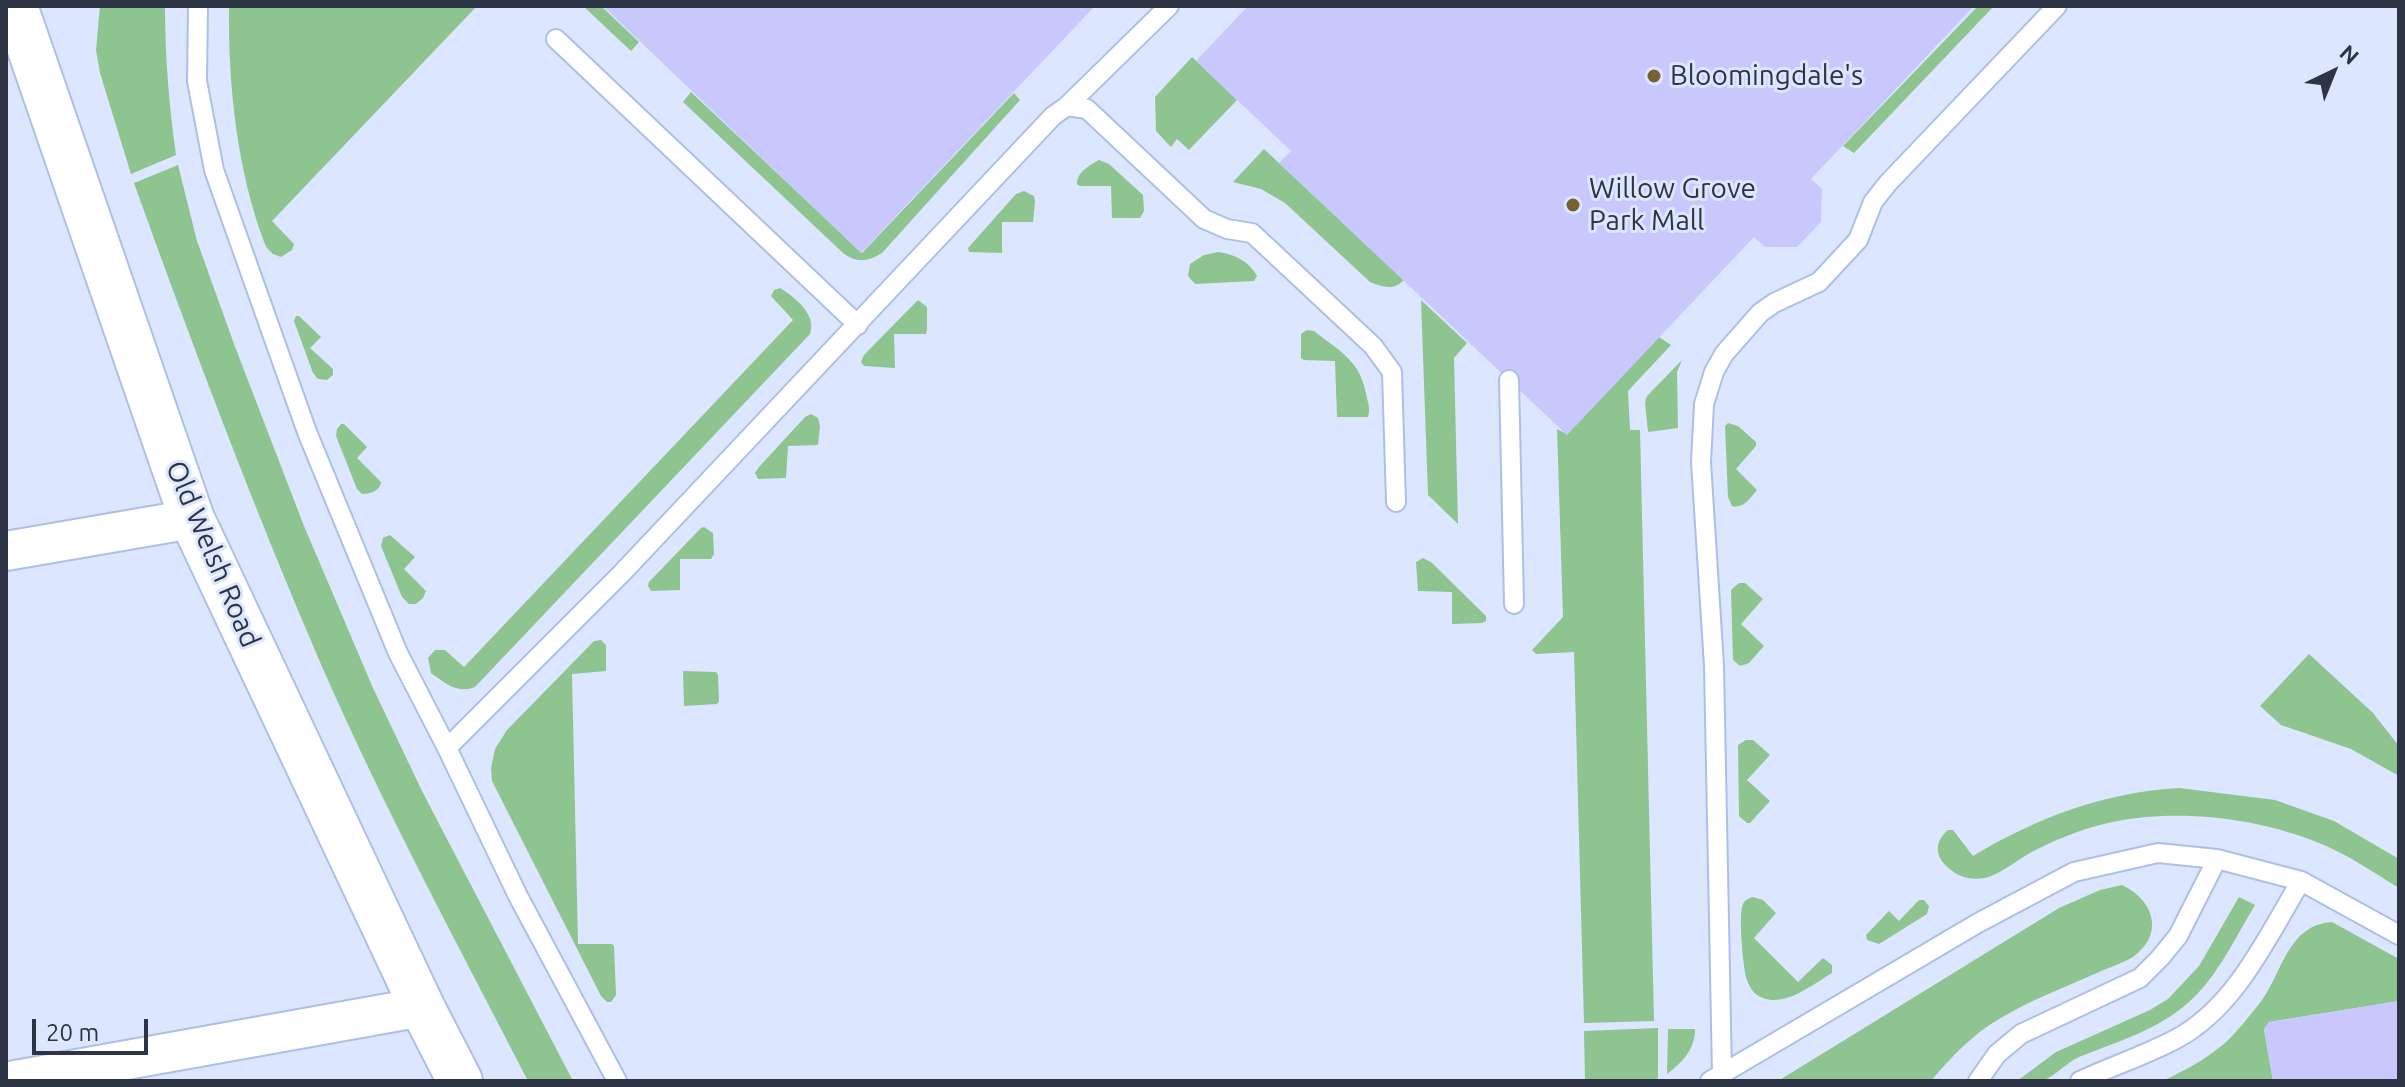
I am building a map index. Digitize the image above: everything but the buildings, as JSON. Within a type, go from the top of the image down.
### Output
[{"type":"street","name":"Old Welsh Road","points":[[12,10],[192,519],[422,1007],[460,1081]]},
{"type":"street","points":[[6,551],[192,519]]},
{"type":"street","points":[[10,1081],[422,1007]]},
{"type":"lane","points":[[198,6],[197,81],[214,170],[307,432],[398,653],[518,896],[617,1081]]},
{"type":"lane","points":[[447,748],[622,573],[1053,116],[1169,6]]},
{"type":"lane","points":[[1716,1077],[1714,666],[1701,462],[1704,404],[1714,372],[1724,354],[1760,313],[1819,282],[1858,240],[1873,202],[1888,183],[2057,6]]},
{"type":"lane","points":[[556,39],[858,325]]},
{"type":"lane","points":[[1067,106],[1087,109],[1204,219],[1227,229],[1252,233],[1373,346],[1392,372],[1396,502]]},
{"type":"lane","points":[[1509,380],[1514,604]]},
{"type":"lane","points":[[1716,1077],[1978,923],[2074,872],[2158,853],[2217,859],[2301,881],[2399,935]]},
{"type":"lane","points":[[1971,1081],[2021,1034],[2140,978],[2178,936],[2217,859]]},
{"type":"lane","points":[[2080,1081],[2176,1039],[2204,1020],[2225,999],[2253,960],[2301,881]]},
{"type":"lane","points":[[1978,1081],[1997,1054]]},
{"type":"green space","points":[[100,6],[165,6],[168,81],[176,155],[131,174],[100,73],[96,50]]},
{"type":"green space","points":[[229,6],[477,6],[272,221],[294,244],[292,250],[281,257],[266,247],[241,159],[230,67]]},
{"type":"green space","points":[[583,6],[601,6],[639,42],[631,51]]},
{"type":"green space","points":[[1978,6],[1994,6],[1854,153],[1843,146]]},
{"type":"green space","points":[[1192,57],[1237,100],[1189,150],[1177,139],[1171,147],[1156,131],[1155,97]]},
{"type":"green space","points":[[691,92],[862,253],[1014,93],[1020,100],[882,253],[862,260],[843,253],[683,102]]},
{"type":"green space","points":[[1264,149],[1404,280],[1392,287],[1370,282],[1285,203],[1261,189],[1233,182]]},
{"type":"green space","points":[[1099,160],[1109,164],[1143,195],[1144,211],[1140,218],[1112,218],[1111,186],[1077,184],[1082,172]]},
{"type":"green space","points":[[178,165],[197,241],[234,344],[304,526],[373,688],[422,791],[573,1081],[528,1081],[397,825],[323,669],[225,428],[134,183]]},
{"type":"green space","points":[[1024,191],[1034,196],[1033,222],[1002,222],[1002,253],[969,252],[968,248],[1016,194]]},
{"type":"green space","points":[[1218,252],[1245,262],[1257,276],[1254,281],[1195,284],[1188,276],[1190,264],[1204,255]]},
{"type":"green space","points":[[780,288],[808,314],[810,334],[475,687],[457,688],[431,673],[428,658],[435,650],[445,650],[464,667],[793,320],[771,296],[774,290]]},
{"type":"green space","points":[[918,300],[927,307],[926,334],[894,334],[895,368],[864,366],[861,362],[864,355]]},
{"type":"green space","points":[[1421,300],[1467,343],[1454,358],[1458,524],[1428,495]]},
{"type":"green space","points":[[296,316],[321,337],[310,348],[333,369],[333,375],[327,380],[318,379],[313,373],[294,321]]},
{"type":"green space","points":[[1307,330],[1314,331],[1355,366],[1364,385],[1368,417],[1337,417],[1335,361],[1301,358],[1301,334]]},
{"type":"green space","points":[[1659,337],[1671,345],[1628,391],[1630,430],[1640,430],[1654,1021],[1584,1023],[1574,652],[1536,654],[1532,650],[1563,617],[1557,429],[1567,434]]},
{"type":"green space","points":[[1682,360],[1677,372],[1678,428],[1648,432],[1647,396]]},
{"type":"green space","points":[[811,414],[818,418],[820,426],[818,445],[788,446],[786,478],[758,479],[755,473],[759,467]]},
{"type":"green space","points":[[1728,423],[1738,426],[1756,442],[1736,469],[1757,490],[1746,502],[1736,507],[1732,506],[1728,497],[1725,426]]},
{"type":"green space","points":[[341,424],[367,447],[357,458],[381,482],[374,491],[362,494],[357,489],[336,436]]},
{"type":"green space","points":[[704,527],[713,533],[714,554],[711,559],[680,559],[680,590],[651,591],[649,582]]},
{"type":"green space","points":[[390,535],[415,557],[404,569],[426,591],[416,604],[409,604],[402,597],[381,546],[383,538]]},
{"type":"green space","points":[[1423,558],[1431,562],[1486,616],[1486,621],[1452,624],[1452,592],[1418,591],[1416,562]]},
{"type":"green space","points":[[1739,583],[1745,583],[1763,599],[1741,624],[1764,646],[1749,663],[1740,666],[1733,660],[1731,590]]},
{"type":"green space","points":[[601,640],[606,645],[606,671],[572,674],[578,944],[614,946],[616,995],[611,1002],[601,996],[492,781],[491,768],[495,749],[507,730],[594,641]]},
{"type":"green space","points":[[2309,654],[2373,713],[2399,746],[2399,776],[2351,749],[2281,725],[2260,706]]},
{"type":"green space","points":[[683,671],[716,672],[719,702],[684,706]]},
{"type":"green space","points":[[1753,740],[1770,755],[1747,780],[1770,801],[1750,823],[1739,816],[1738,745]]},
{"type":"green space","points":[[2179,788],[2275,800],[2334,821],[2399,859],[2399,888],[2319,843],[2269,827],[2215,818],[2160,816],[2098,826],[2047,845],[1985,878],[1959,875],[1939,855],[1938,845],[1948,830],[1953,830],[1973,856],[2021,830],[2072,809],[2124,795]]},
{"type":"green space","points":[[2122,885],[2142,899],[2152,918],[2149,938],[2143,948],[2129,959],[2036,1000],[1989,1025],[1962,1047],[1931,1081],[1778,1081],[2059,908],[2100,890]]},
{"type":"green space","points":[[1753,897],[1763,900],[1776,913],[1754,938],[1798,982],[1823,958],[1832,965],[1832,973],[1790,997],[1772,1000],[1755,993],[1745,974],[1741,929],[1743,904]]},
{"type":"green space","points":[[2239,897],[2255,905],[2217,969],[2199,992],[2177,1012],[2150,1028],[2079,1057],[2047,1079],[2017,1081],[2056,1052],[2168,999],[2199,966]]},
{"type":"green space","points":[[1919,900],[1924,900],[1929,906],[1927,914],[1879,944],[1867,940],[1866,935],[1889,911],[1899,921]]},
{"type":"green space","points":[[2332,922],[2399,959],[2399,1001],[2269,1022],[2264,1030],[2273,1081],[2162,1081],[2195,1064],[2225,1043],[2262,1000],[2296,940],[2317,925]]},
{"type":"green space","points":[[1658,1028],[1658,1078],[1653,1081],[1585,1081],[1584,1031]]},
{"type":"green space","points":[[1668,1029],[1695,1029],[1687,1054],[1667,1074]]},
{"type":"place","name":"Bloomingdale's","points":[[1654,76]]},
{"type":"place","name":"Willow Grove Park Mall","points":[[1573,205]]}]
